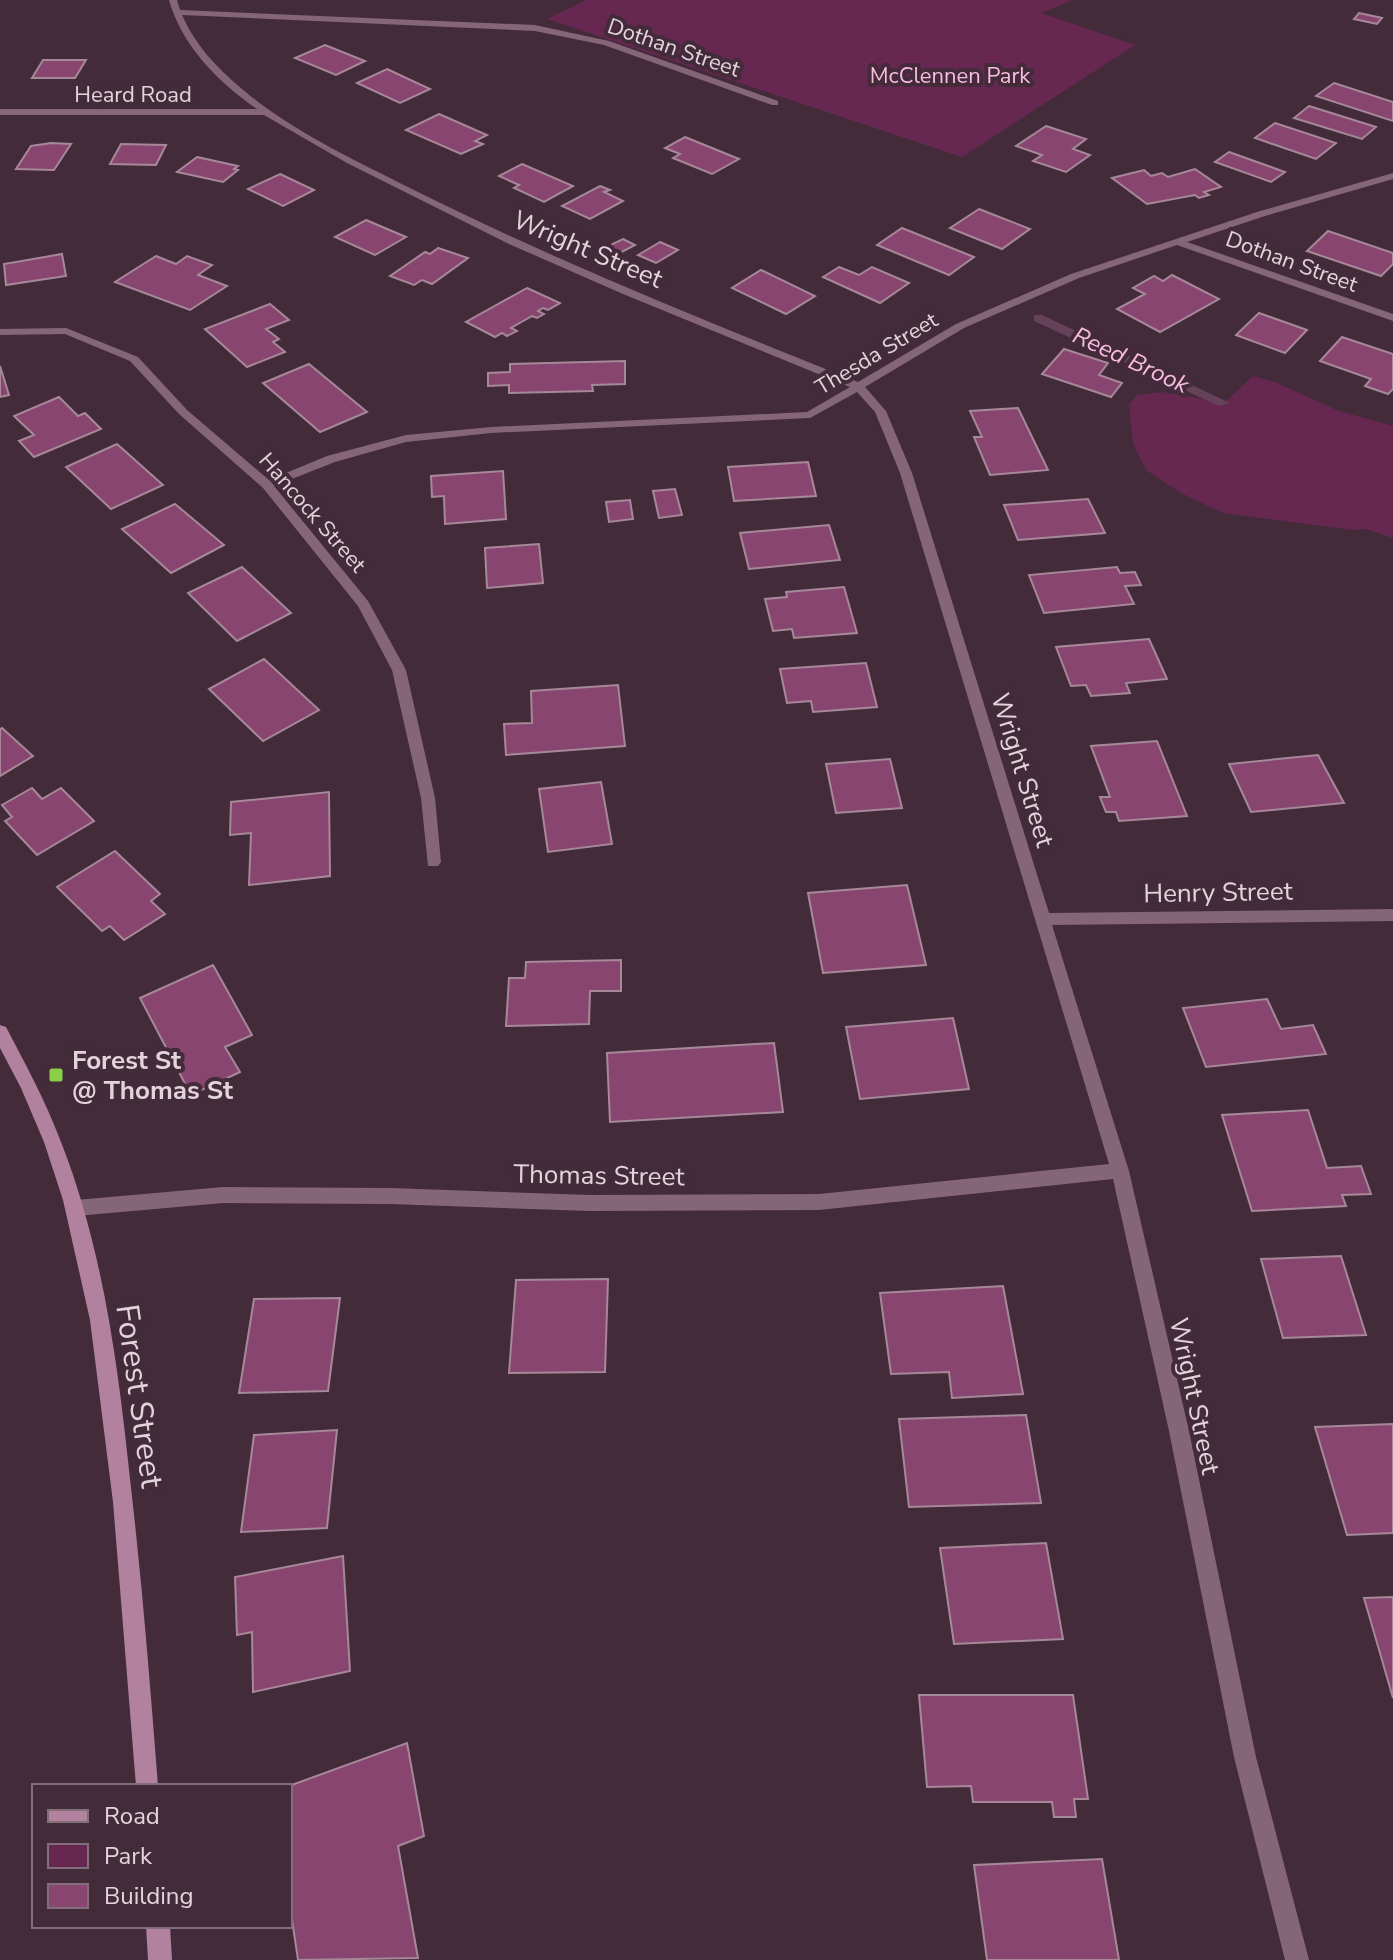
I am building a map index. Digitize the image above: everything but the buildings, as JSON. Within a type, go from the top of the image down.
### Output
[{"type":"main road","name":"Forest Street","points":[[0,1032],[20,1066],[76,1208],[111,1380],[147,1784]]},
{"type":"main road","points":[[158,1928],[160,1960]]},
{"type":"street","name":"Dothan Street","points":[[174,6],[480,23],[548,30],[606,43],[775,103]]},
{"type":"street","name":"Wright Street","points":[[174,6],[179,26],[207,60],[267,112],[336,153],[505,241],[858,386],[880,411],[906,473],[1120,1171],[1179,1431],[1245,1757],[1297,1960]]},
{"type":"street","name":"Heard Road","points":[[0,112],[267,112]]},
{"type":"street","name":"Thesda Street","points":[[267,485],[331,459],[406,439],[491,430],[810,415],[960,326],[1075,276],[1393,176]]},
{"type":"street","name":"Dothan Street","points":[[1178,242],[1393,318]]},
{"type":"street","name":"Hancock Street","points":[[0,332],[66,331],[134,359],[183,412],[267,485],[363,604],[399,670],[428,798],[433,862]]},
{"type":"street","name":"Henry Street","points":[[1045,919],[1393,915]]},
{"type":"street","name":"Thomas Street","points":[[76,1208],[223,1195],[390,1196],[590,1203],[819,1202],[1120,1171]]},
{"type":"green space","name":"McClennen Park","points":[[586,0],[1073,0],[1041,13],[1135,45],[962,157],[547,19]]},
{"type":"green space","points":[[1253,376],[1275,382],[1339,411],[1393,426],[1393,538],[1366,529],[1353,530],[1223,513],[1181,493],[1146,470],[1133,444],[1129,404],[1137,395],[1163,392],[1224,403]]},
{"type":"waterway","name":"Reed Brook","points":[[1038,318],[1224,403]]},
{"type":"place","name":"Forest St @ Thomas St","points":[[56,1075]]}]
